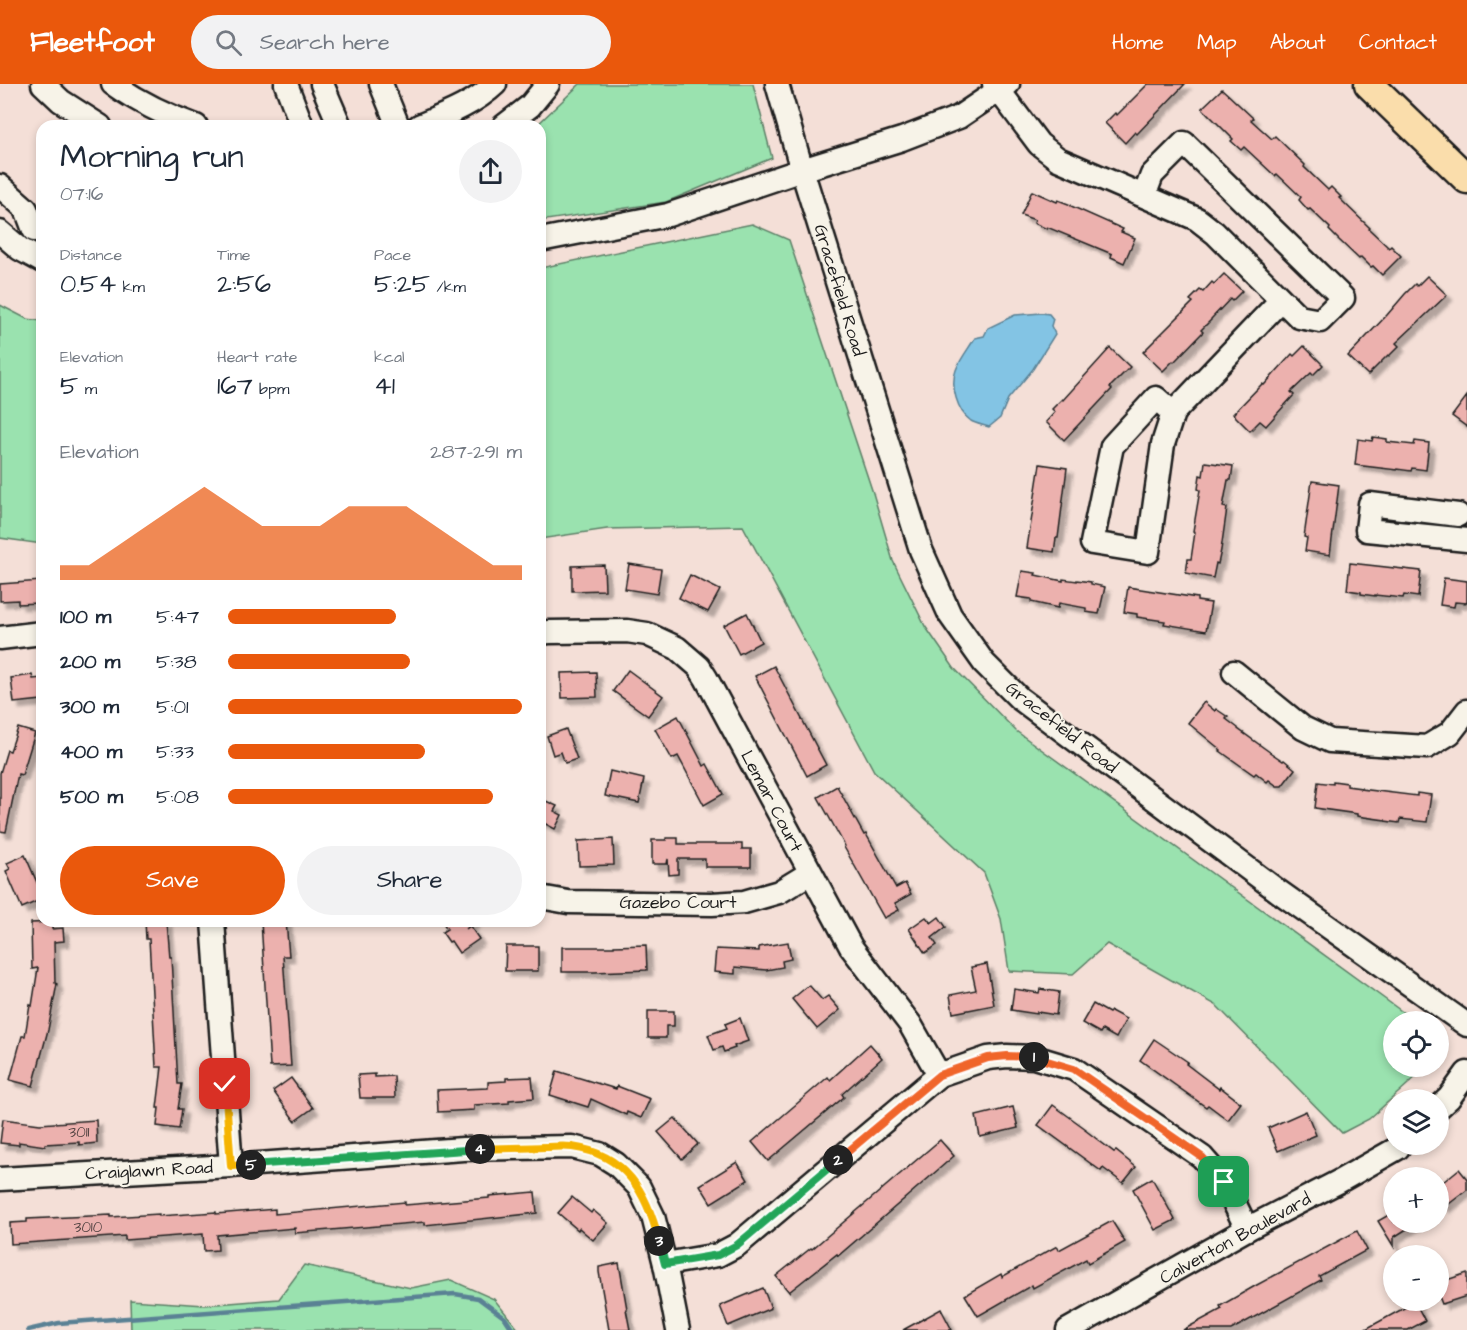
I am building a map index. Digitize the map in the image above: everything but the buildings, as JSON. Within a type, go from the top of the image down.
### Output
[{"type":"main road","points":[[1369,84],[1467,179]]},
{"type":"street","points":[[43,84],[61,101],[91,120]]},
{"type":"street","points":[[113,84],[145,105],[179,120]]},
{"type":"street","points":[[286,84],[300,120]]},
{"type":"street","points":[[322,84],[337,120]]},
{"type":"street","points":[[381,84],[396,120]]},
{"type":"street","points":[[433,120],[471,101],[495,84]]},
{"type":"street","points":[[512,120],[530,106],[548,84]]},
{"type":"street","name":"Gracefield Road","points":[[777,84],[802,171],[921,550],[950,615],[984,663],[1019,698],[1057,727],[1278,891],[1467,1025]]},
{"type":"street","points":[[546,239],[668,215],[902,140],[959,117],[1000,86],[1039,144],[1058,159],[1197,219],[1215,233],[1299,317],[1320,321],[1343,298],[1184,143],[1152,175],[1144,196]]},
{"type":"street","points":[[0,186],[26,210],[36,229]]},
{"type":"street","points":[[0,207],[36,232]]},
{"type":"street","points":[[0,232],[20,249],[36,258]]},
{"type":"street","points":[[20,249],[36,235]]},
{"type":"street","points":[[1173,413],[1156,398],[1112,446],[1092,543],[1148,552],[1163,444],[1173,413],[1281,300]]},
{"type":"street","points":[[1463,511],[1370,504],[1367,530],[1467,540]]},
{"type":"street","points":[[1442,537],[1463,511]]},
{"type":"street","name":"Lemar Court","points":[[546,632],[627,631],[647,634],[677,648],[699,667],[851,946],[910,1024],[939,1075]]},
{"type":"street","points":[[0,638],[36,634]]},
{"type":"street","points":[[1234,672],[1303,728],[1330,741],[1427,747],[1450,733],[1467,711]]},
{"type":"street","name":"Gazebo Court","points":[[546,898],[568,902],[712,904],[744,902],[779,892],[810,873]]},
{"type":"street","points":[[213,927],[231,1166]]},
{"type":"street","points":[[665,1264],[718,1255],[737,1245],[939,1075],[988,1058],[1007,1056],[1034,1057],[1074,1069],[1202,1157],[1224,1182],[1248,1229]]},
{"type":"street","points":[[1449,1098],[1467,1073]]},
{"type":"street","name":"Craiglawn Road","points":[[0,1179],[231,1166],[463,1149],[572,1147],[600,1154],[616,1164],[639,1187],[653,1216],[678,1330]]},
{"type":"street","name":"Calverton Boulevard","points":[[1068,1330],[1386,1155]]},
{"type":"green space","points":[[580,84],[753,84],[772,158],[666,202],[546,220],[546,120],[542,120]]},
{"type":"green space","points":[[752,224],[789,240],[873,493],[893,561],[925,626],[954,668],[1016,731],[1401,1011],[1383,1011],[1383,1077],[1416,1077],[1402,1089],[1383,1089],[1383,1106],[1369,1119],[1342,1133],[1216,1005],[1107,944],[1073,974],[1009,971],[1001,919],[984,873],[874,771],[743,526],[607,529],[546,538],[546,267]]},
{"type":"green space","points":[[0,305],[27,319],[36,320],[36,543],[0,538]]},
{"type":"green space","points":[[304,1265],[411,1288],[451,1280],[494,1299],[519,1330],[131,1330],[130,1300],[205,1305],[279,1299]]},
{"type":"water","points":[[1049,314],[1053,319],[1051,326],[1055,334],[1033,369],[1008,399],[1000,418],[989,427],[971,421],[962,411],[956,398],[954,376],[975,338],[984,336],[988,328],[1015,315]]},
{"type":"waterway","points":[[28,1330],[59,1323],[455,1294],[478,1298],[505,1318],[513,1330]]},
{"type":"route","points":[[225,1084],[231,1166],[463,1149],[572,1147],[600,1154],[616,1164],[639,1187],[653,1216],[665,1264],[718,1255],[737,1245],[939,1075],[988,1058],[1034,1057],[1074,1069],[1202,1157],[1224,1182]]}]
